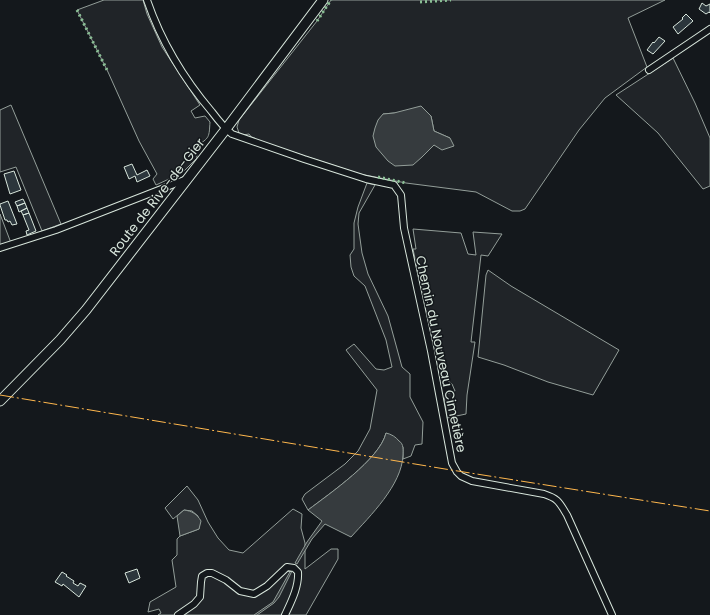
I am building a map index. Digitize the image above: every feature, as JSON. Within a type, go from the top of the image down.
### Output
[{"type":"main road","name":"Route de Rive-de-Gier","points":[[0,401],[60,340],[86,310],[226,129],[322,0]]},
{"type":"street","points":[[147,0],[160,32],[173,58],[204,103],[226,129]]},
{"type":"street","points":[[649,70],[710,29]]},
{"type":"street","name":"Chemin du Nouveau Cimetière","points":[[226,129],[232,134],[304,159],[366,179],[394,185],[401,195],[406,235],[431,351],[452,463],[461,476],[472,481],[544,494],[559,501],[567,515],[612,615]]},
{"type":"street","points":[[0,248],[56,230],[188,178]]},
{"type":"street","points":[[178,615],[194,604],[200,596],[202,576],[207,573],[212,573],[226,580],[240,591],[254,594],[267,586],[287,567],[294,568],[298,572],[299,579],[286,615]]},
{"type":"shaded area","points":[[104,0],[143,0],[147,14],[162,47],[200,105],[191,111],[195,118],[205,116],[210,122],[208,137],[196,146],[197,158],[182,173],[156,185],[153,179],[157,174],[139,141],[108,72],[77,10]]},
{"type":"shaded area","points":[[331,0],[665,0],[628,18],[647,67],[605,98],[579,130],[525,209],[520,211],[512,211],[476,192],[406,183],[360,174],[253,139],[249,134],[243,135],[239,133],[237,127],[239,120],[317,21]],"holes":[[[394,113],[431,116],[434,131],[450,138],[434,145],[422,157],[383,114]]]},
{"type":"shaded area","points":[[673,58],[710,138],[710,186],[703,189],[658,133],[616,95]]},
{"type":"shaded area","points":[[11,105],[61,224],[42,231],[16,167],[0,172],[0,110]]},
{"type":"shaded area","points":[[421,106],[431,116],[434,131],[450,138],[454,146],[442,150],[434,145],[413,165],[395,166],[388,161],[376,147],[373,136],[378,120],[383,114],[394,113]]},
{"type":"shaded area","points":[[367,183],[375,185],[359,213],[358,224],[362,253],[368,274],[388,316],[402,367],[410,374],[410,397],[423,422],[422,444],[415,445],[411,456],[403,459],[403,447],[386,433],[382,443],[364,465],[308,510],[302,499],[305,494],[345,464],[358,451],[370,429],[377,390],[346,350],[354,344],[376,369],[384,370],[392,367],[386,340],[365,286],[354,276],[351,267],[350,255],[354,249],[354,223]]},
{"type":"shaded area","points":[[0,214],[11,243],[0,246]]},
{"type":"shaded area","points":[[413,229],[461,233],[468,254],[476,255],[473,232],[502,234],[488,256],[481,255],[471,342],[475,342],[467,395],[466,414],[447,418],[444,395],[455,391],[452,384],[447,380],[441,349],[434,350],[425,307],[428,304],[426,298],[423,297],[413,249],[416,249]]},
{"type":"shaded area","points":[[488,270],[511,286],[619,350],[593,395],[548,382],[504,365],[478,357],[486,275]]},
{"type":"shaded area","points":[[386,433],[390,434],[401,442],[403,447],[403,455],[397,478],[384,499],[351,537],[325,524],[312,539],[297,564],[295,563],[307,542],[322,521],[308,510],[364,465],[382,443]]},
{"type":"shaded area","points":[[187,486],[198,500],[208,522],[218,538],[229,550],[243,553],[293,509],[302,514],[301,528],[305,543],[305,569],[331,549],[338,549],[338,559],[306,615],[158,615],[161,613],[159,609],[148,612],[150,602],[176,587],[172,560],[177,555],[177,539],[180,536],[199,529],[198,516],[192,511],[184,510],[173,519],[165,508]]},
{"type":"shaded area","points":[[184,510],[194,513],[201,521],[199,529],[180,536],[177,516]]},
{"type":"shaded area","points":[[291,570],[292,571],[279,597],[274,603],[257,615],[254,615],[273,602]]},
{"type":"building","points":[[702,3],[706,6],[710,4],[710,13],[709,12],[706,14],[699,9]]},
{"type":"building","points":[[686,14],[693,21],[678,34],[673,27],[683,19],[682,18]]},
{"type":"building","points":[[659,37],[665,41],[653,54],[647,50]]},
{"type":"building","points":[[132,164],[137,175],[147,170],[150,176],[137,182],[135,176],[129,179],[124,167]]},
{"type":"building","points":[[14,171],[21,190],[10,194],[4,174]]},
{"type":"building","points":[[23,199],[25,203],[17,206],[15,202]]},
{"type":"building","points":[[8,201],[17,224],[12,225],[10,221],[8,222],[5,220],[0,204]]},
{"type":"building","points":[[25,203],[27,208],[19,212],[17,206]]},
{"type":"building","points":[[27,208],[29,213],[23,215],[21,211]]},
{"type":"building","points":[[29,213],[36,231],[27,235],[26,231],[29,230],[23,215]]},
{"type":"building","points":[[137,569],[140,578],[129,583],[125,573]]},
{"type":"building","points":[[62,572],[78,586],[80,583],[86,586],[79,597],[63,584],[62,586],[55,582]]},
{"type":"hedge","points":[[317,21],[331,0]]},
{"type":"hedge","points":[[420,2],[451,0]]},
{"type":"hedge","points":[[77,10],[108,72]]},
{"type":"hedge","points":[[378,177],[406,183]]},
{"type":"power","points":[[0,395],[445,469],[710,511]]}]
